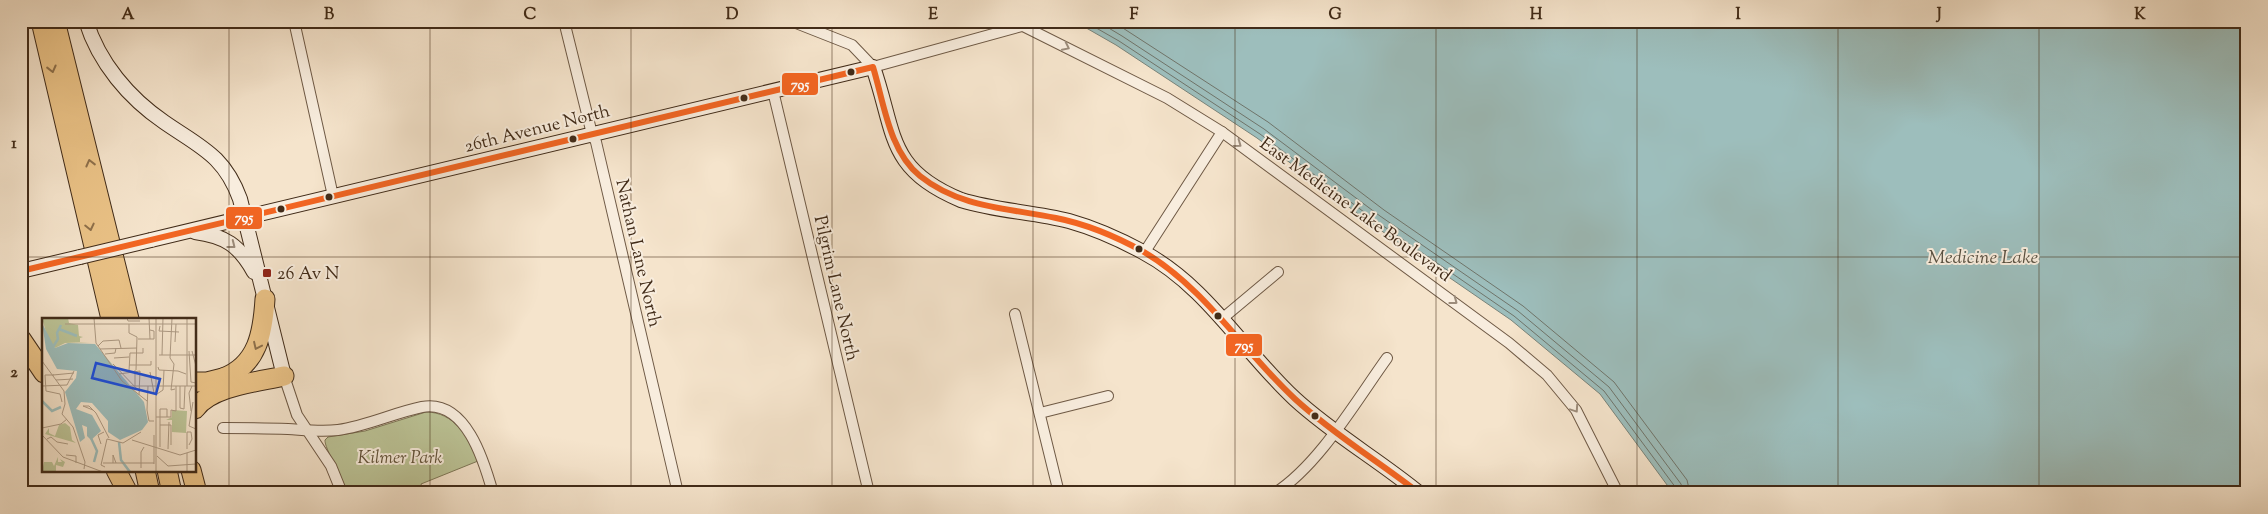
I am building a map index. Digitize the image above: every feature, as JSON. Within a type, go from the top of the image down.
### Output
[{"type":"highway","points":[[41,21],[111,318]]},
{"type":"highway","points":[[55,21],[130,318]]},
{"type":"highway","points":[[102,210],[140,318]]},
{"type":"highway","points":[[223,378],[238,371],[257,348],[261,337],[263,291]]},
{"type":"highway","points":[[21,339],[42,370]]},
{"type":"highway","points":[[196,382],[207,382],[283,370]]},
{"type":"highway","points":[[196,408],[210,395],[283,370]]},
{"type":"highway","points":[[117,472],[128,493]]},
{"type":"highway","points":[[145,472],[150,493]]},
{"type":"highway","points":[[167,472],[172,493]]},
{"type":"highway","points":[[192,472],[197,493]]},
{"type":"street","points":[[86,21],[94,43],[108,67],[124,87],[142,106],[204,147],[218,160],[236,188],[292,403],[307,431],[331,466],[342,493]]},
{"type":"street","points":[[294,21],[333,196]]},
{"type":"street","name":"Nathan Lane North","points":[[564,21],[592,134],[596,142],[678,493]]},
{"type":"street","points":[[791,21],[852,45],[873,67],[892,136],[909,166],[926,181],[945,194],[961,200],[1068,221],[1100,232],[1144,253],[1186,283],[1224,318],[1268,373],[1296,400],[1419,493]]},
{"type":"street","name":"26th Avenue North","points":[[21,271],[873,67],[1018,24]]},
{"type":"street","name":"East Medicine Lake Boulevard","points":[[1018,24],[1167,98],[1222,132],[1428,281],[1509,343],[1547,375],[1576,410],[1618,493]]},
{"type":"street","name":"Pilgrim Lane North","points":[[773,91],[869,493]]},
{"type":"street","points":[[1144,253],[1222,132]]},
{"type":"street","points":[[186,231],[215,235],[232,243],[247,259],[263,291]]},
{"type":"street","points":[[1224,318],[1278,272]]},
{"type":"street","points":[[1015,314],[1059,493]]},
{"type":"street","points":[[1275,493],[1303,470],[1335,430],[1387,358]]},
{"type":"street","points":[[1040,412],[1108,396]]},
{"type":"street","points":[[223,428],[307,431],[336,430],[358,427],[423,407],[444,409],[458,418],[466,428],[481,459],[493,493]]},
{"type":"green space","name":"Kilmer Park","points":[[426,412],[445,416],[452,421],[465,435],[478,461],[421,484],[424,493],[347,493],[325,440],[328,437],[365,431]]},
{"type":"water","name":"Medicine Lake","points":[[1074,21],[2247,21],[2247,493],[1673,493],[1600,394],[1511,320],[1373,225],[1257,138],[1116,45]]},
{"type":"transit line","name":"795","points":[[21,271],[873,67],[894,140],[910,166],[920,176],[935,187],[968,201],[1056,218],[1090,227],[1144,252],[1166,267],[1205,302],[1295,399],[1340,436],[1419,493]]},
{"type":"place","name":"26 Av N","points":[[267,273]]}]
